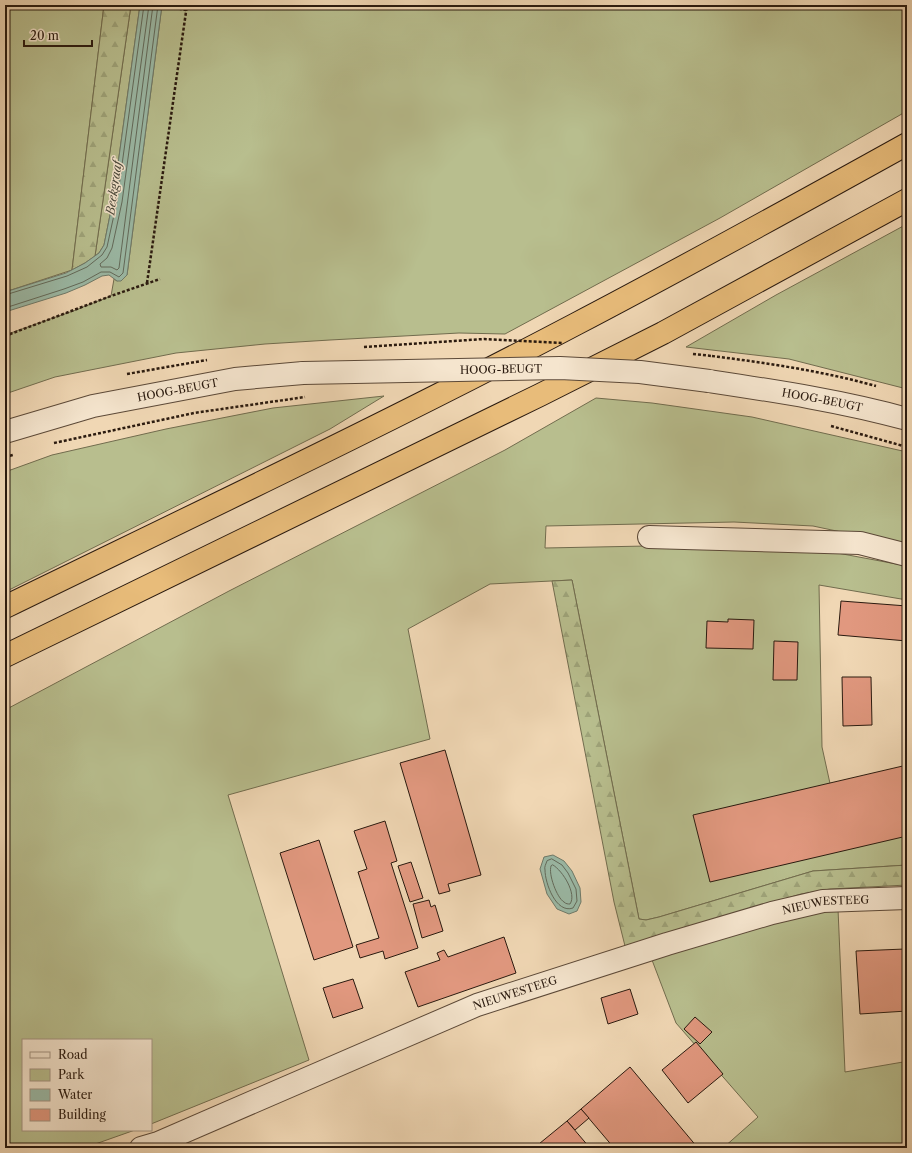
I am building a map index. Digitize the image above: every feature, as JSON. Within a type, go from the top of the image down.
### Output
[{"type":"highway","points":[[5,607],[434,396],[568,328],[760,226],[907,144]]},
{"type":"highway","points":[[5,656],[574,378],[663,333],[907,200]]},
{"type":"street","name":"HOOG-BEUGT","points":[[5,432],[93,406],[235,379],[303,373],[560,368],[640,372],[709,381],[879,411],[907,419]]},
{"type":"street","points":[[649,538],[860,543],[907,555]]},
{"type":"street","name":"NIEUWESTEEG","points":[[141,1148],[158,1143],[477,1005],[667,944],[772,913],[823,902],[907,898]]},
{"type":"path","points":[[159,5],[186,10]]},
{"type":"path","points":[[146,283],[187,5]]},
{"type":"path","points":[[5,336],[160,279]]},
{"type":"path","points":[[48,444],[194,412],[306,397]]},
{"type":"path","points":[[825,424],[907,447]]},
{"type":"path","points":[[5,458],[19,453]]},
{"type":"green space","points":[[5,5],[104,5],[72,270],[5,292]]},
{"type":"green space","points":[[104,5],[131,5],[95,256],[72,270]]},
{"type":"green space","points":[[131,5],[140,5],[113,200],[104,245],[95,256]]},
{"type":"green space","points":[[162,5],[907,5],[907,111],[720,218],[505,334],[459,333],[330,340],[265,344],[176,353],[55,377],[5,394],[5,335],[111,296],[114,279],[117,281],[127,275]]},
{"type":"green space","points":[[907,224],[907,389],[789,359],[686,347],[776,295]]},
{"type":"green space","points":[[384,396],[330,429],[5,592],[5,472],[52,455],[166,429],[273,408]]},
{"type":"green space","points":[[596,398],[652,403],[752,417],[907,452],[907,546],[813,526],[734,522],[546,526],[545,548],[749,544],[816,549],[907,566],[907,600],[819,585],[822,747],[831,788],[907,771],[907,865],[813,871],[659,917],[646,920],[639,919],[572,580],[490,584],[408,629],[430,739],[228,795],[309,1060],[152,1124],[152,1039],[22,1039],[22,1131],[132,1131],[84,1148],[5,1148],[5,710],[229,591],[505,450]]},
{"type":"green space","points":[[572,580],[639,919],[646,920],[659,917],[813,871],[907,865],[907,885],[830,889],[801,894],[625,946],[614,902],[552,581]]},
{"type":"green space","points":[[838,909],[845,1072],[903,1062],[907,1054],[907,1148],[723,1148],[758,1117],[676,1023],[652,960],[716,939],[814,911]]},
{"type":"water","points":[[140,5],[162,5],[127,275],[121,281],[117,281],[109,275],[102,276],[66,293],[5,312],[5,292],[66,273],[85,263],[99,253],[104,245],[113,200]]},
{"type":"water","points":[[553,855],[564,861],[572,871],[580,888],[581,902],[577,911],[569,914],[557,909],[547,894],[540,869],[544,857]]},
{"type":"building","points":[[841,601],[907,606],[907,641],[838,635]]},
{"type":"building","points":[[728,619],[754,620],[753,649],[706,648],[707,621],[728,622]]},
{"type":"building","points":[[774,641],[798,642],[797,680],[773,680]]},
{"type":"building","points":[[842,677],[871,677],[872,725],[843,726]]},
{"type":"building","points":[[445,750],[481,875],[448,884],[450,891],[439,894],[400,763]]},
{"type":"building","points":[[907,765],[907,836],[710,882],[693,815]]},
{"type":"building","points":[[385,821],[397,861],[391,863],[418,948],[385,959],[383,951],[360,958],[356,945],[379,938],[358,872],[367,869],[354,831]]},
{"type":"building","points":[[319,840],[353,947],[314,960],[280,853]]},
{"type":"building","points":[[411,862],[423,898],[410,902],[398,866]]},
{"type":"building","points":[[429,900],[431,907],[435,905],[443,931],[422,938],[413,904]]},
{"type":"building","points":[[504,937],[516,973],[418,1007],[405,972],[440,960],[437,953],[444,950],[448,957]]},
{"type":"building","points":[[905,949],[907,1011],[860,1014],[856,951]]},
{"type":"building","points":[[353,979],[363,1008],[333,1018],[323,988]]},
{"type":"building","points":[[630,989],[638,1014],[608,1024],[601,998]]},
{"type":"building","points":[[695,1017],[712,1032],[700,1044],[684,1029]]},
{"type":"building","points":[[696,1042],[723,1074],[688,1103],[662,1070]]},
{"type":"building","points":[[630,1067],[698,1148],[614,1148],[581,1109]]},
{"type":"building","points":[[581,1109],[589,1118],[575,1130],[567,1121]]},
{"type":"building","points":[[567,1121],[590,1148],[534,1148]]},
{"type":"water label","name":"Beekgraaf","points":[[114,188]]}]
